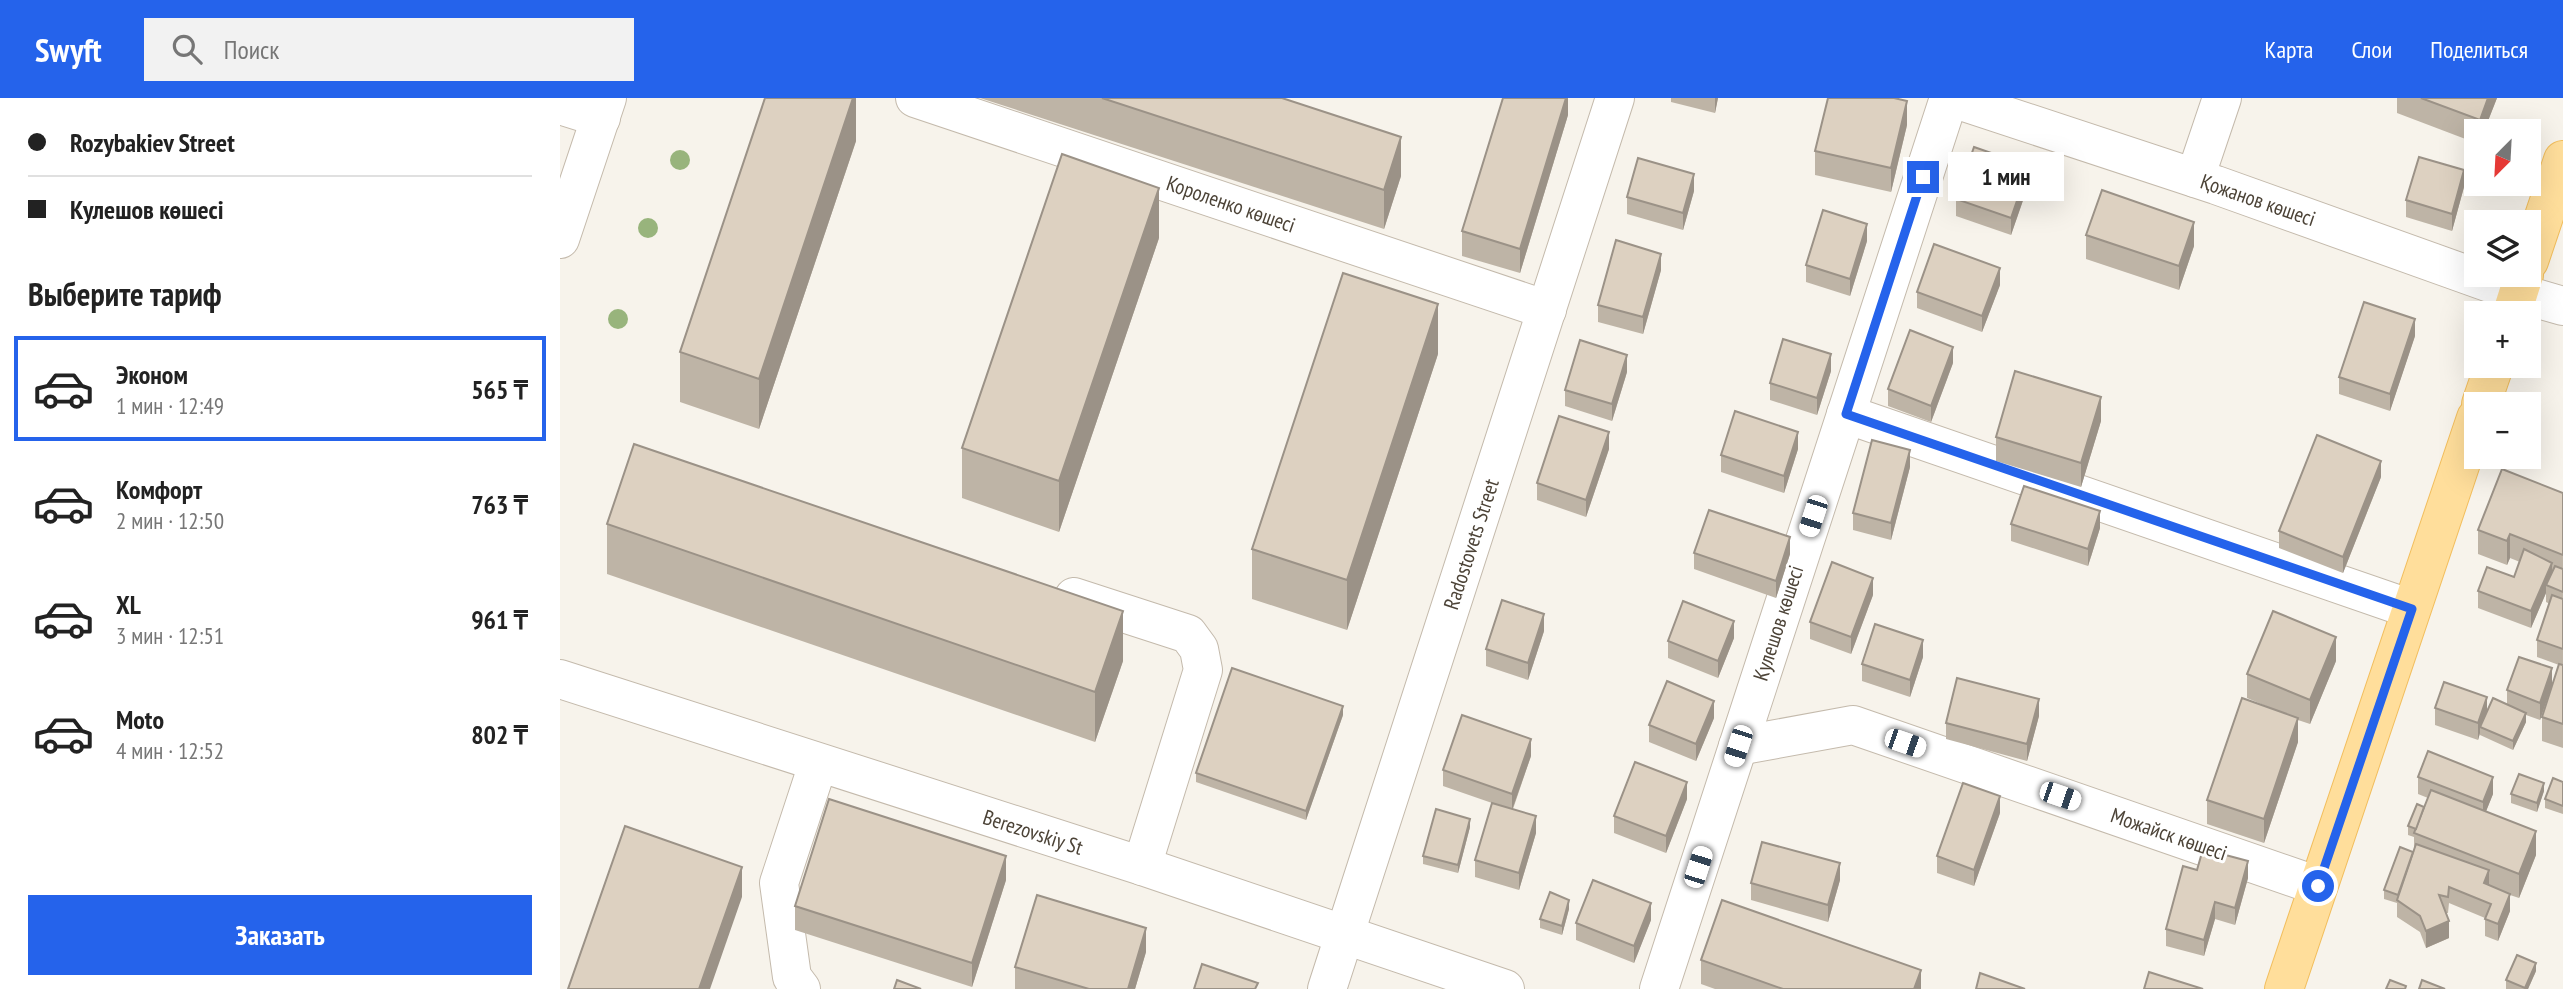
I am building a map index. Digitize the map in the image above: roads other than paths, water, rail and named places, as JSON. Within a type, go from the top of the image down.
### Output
[{"type":"main road","points":[[2541,225],[2563,160]]},
{"type":"main road","points":[[2284,989],[2464,454]]},
{"type":"street","name":"Короленко көшесі","points":[[915,98],[1547,310]]},
{"type":"street","name":"Radostovets Street","points":[[1326,989],[1615,98]]},
{"type":"street","name":"Қожанов көшесі","points":[[1950,98],[2464,266]]},
{"type":"street","name":"Кулешов көшесі","points":[[1659,989],[1950,98]]},
{"type":"street","points":[[2195,178],[2222,98]]},
{"type":"street","points":[[560,105],[604,108],[560,239]]},
{"type":"street","name":"Қожанов көшесі","points":[[2525,287],[2563,306]]},
{"type":"street","points":[[1846,414],[2412,609]]},
{"type":"street","points":[[1043,586],[1188,634],[1199,649],[1203,670],[1142,866]]},
{"type":"street","name":"Berezovskiy St","points":[[560,679],[1142,866],[1504,989]]},
{"type":"street","name":"Можайск көшесі","points":[[1738,746],[1853,725],[2318,886]]},
{"type":"street","points":[[801,989],[792,977],[779,883],[818,764]]}]
